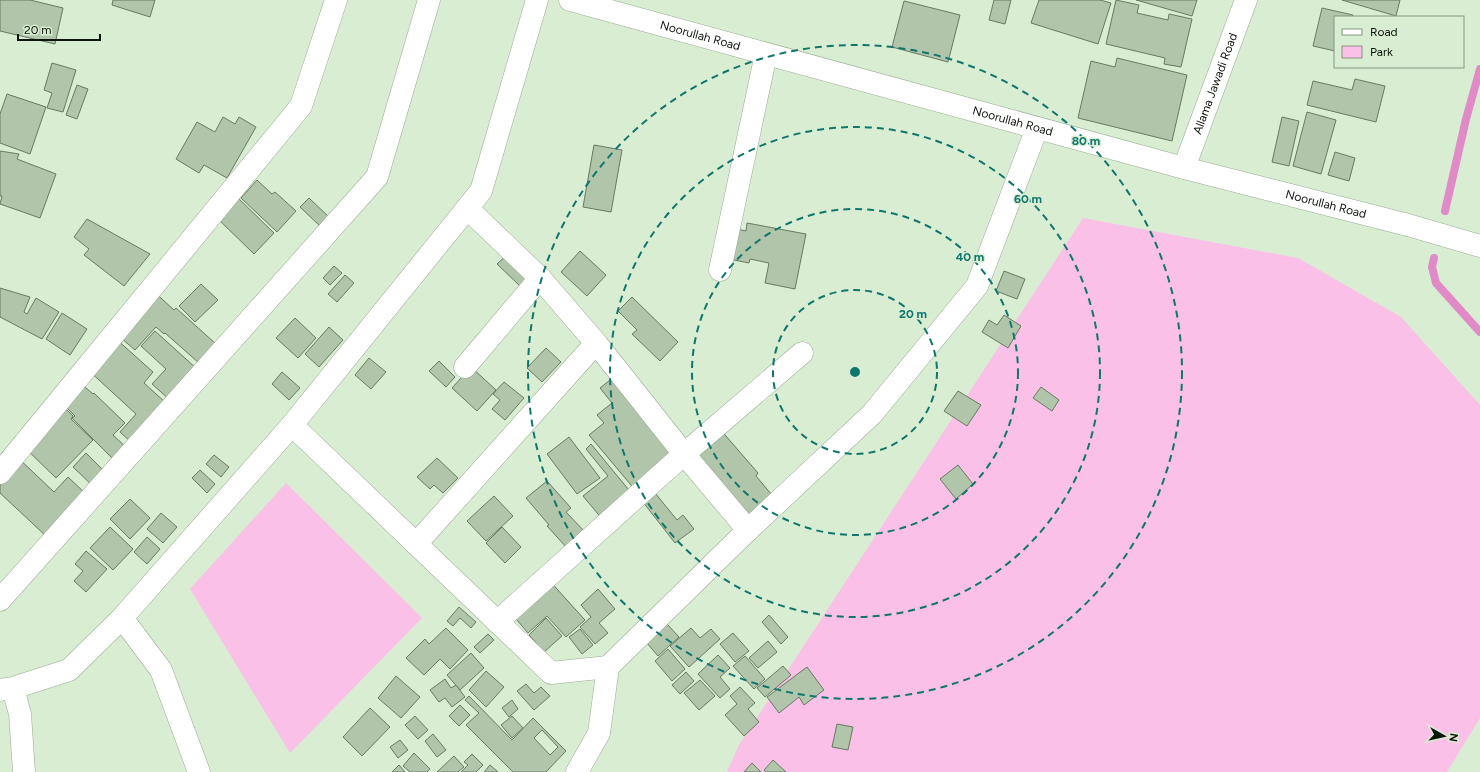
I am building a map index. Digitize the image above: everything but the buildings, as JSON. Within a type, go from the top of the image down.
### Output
[{"type":"street","points":[[0,473],[301,106],[336,0]]},
{"type":"street","points":[[0,600],[378,177],[429,0]]},
{"type":"street","points":[[24,772],[20,714],[6,689],[69,670],[122,618],[292,425],[481,191],[537,0]]},
{"type":"street","name":"Noorullah Road","points":[[570,0],[598,4],[766,54],[1184,168],[1408,225],[1480,246]]},
{"type":"street","name":"Allama Jawadi Road","points":[[1184,168],[1246,0]]},
{"type":"street","points":[[720,270],[766,54]]},
{"type":"street","points":[[577,772],[599,732],[608,667],[748,530],[872,414],[977,286],[1037,128]]},
{"type":"street","points":[[467,208],[540,278],[596,343],[684,454],[748,530]]},
{"type":"street","points":[[465,367],[540,278]]},
{"type":"street","points":[[416,544],[596,343]]},
{"type":"street","points":[[497,622],[684,454],[802,353]]},
{"type":"street","points":[[292,425],[551,673],[608,667]]},
{"type":"street","points":[[122,618],[161,670],[199,772]]},
{"type":"green space","points":[[1083,218],[1298,258],[1401,317],[1480,405],[1480,718],[1447,772],[727,772],[739,745]]},
{"type":"green space","points":[[286,483],[422,618],[290,753],[190,589]]},
{"type":"waterway","points":[[1445,211],[1466,119],[1480,69]]},
{"type":"waterway","points":[[1434,258],[1432,267],[1436,283],[1480,332]]}]
